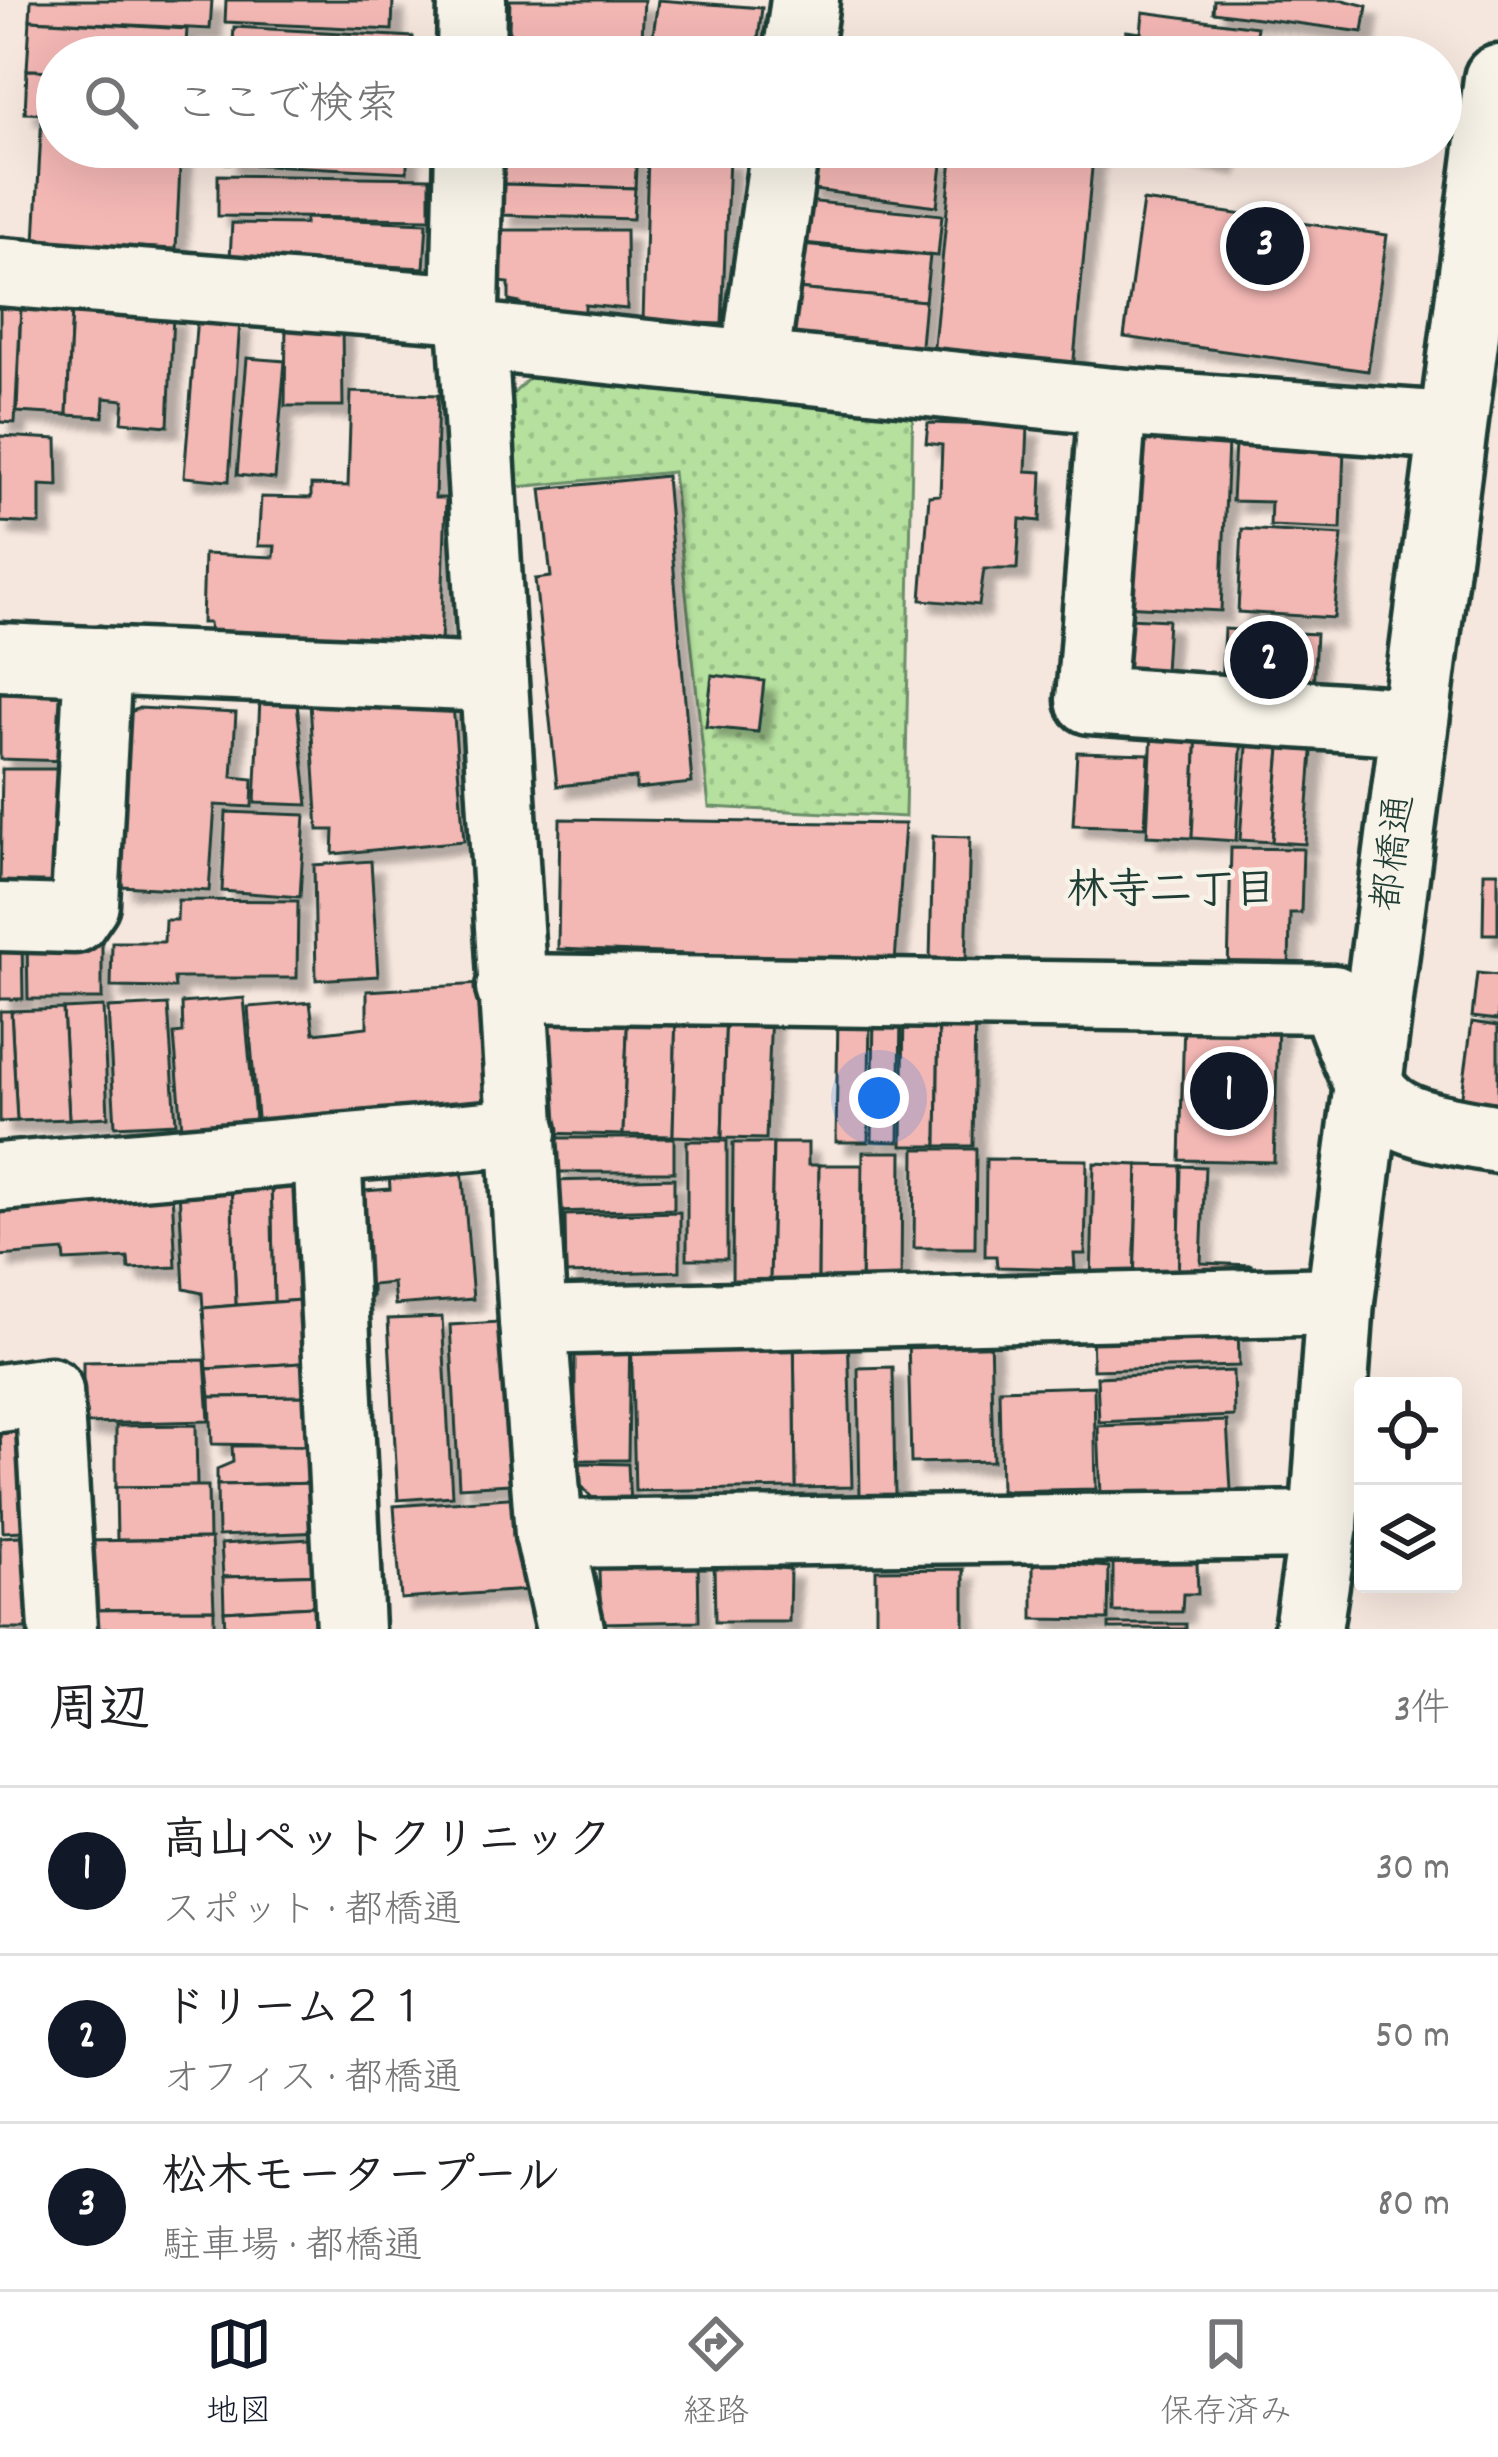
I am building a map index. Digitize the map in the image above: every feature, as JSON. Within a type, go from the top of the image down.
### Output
[{"type":"street","points":[[471,36],[472,0]]},
{"type":"street","points":[[800,36],[805,0]]},
{"type":"street","name":"都橋通","points":[[1308,1629],[1324,1525],[1340,1301],[1449,426],[1498,79]]},
{"type":"street","points":[[469,168],[469,322],[532,1321],[549,1534],[570,1629]]},
{"type":"street","points":[[754,365],[781,168]]},
{"type":"street","points":[[0,272],[469,322],[754,365],[1113,402],[1449,426]]},
{"type":"street","points":[[1113,402],[1090,700],[1413,722]]},
{"type":"street","points":[[0,657],[491,678]]},
{"type":"street","points":[[0,916],[74,919],[85,903],[98,661]]},
{"type":"street","points":[[510,988],[1333,999],[1369,1091],[1409,1124],[1498,1139]]},
{"type":"street","points":[[0,1177],[523,1132]]},
{"type":"street","points":[[327,1149],[350,1629]]},
{"type":"street","points":[[532,1321],[1340,1301]]},
{"type":"street","points":[[0,1398],[50,1390],[63,1629]]},
{"type":"street","points":[[549,1534],[1324,1525]]},
{"type":"green space","points":[[537,370],[913,402],[905,817],[709,807],[673,472],[517,487],[508,399]]},
{"type":"building","points":[[31,0],[212,0],[210,29],[30,20]]},
{"type":"building","points":[[226,0],[393,0],[392,30],[225,22]]},
{"type":"building","points":[[510,0],[644,0],[642,36],[509,36]]},
{"type":"building","points":[[658,0],[762,8],[759,36],[653,36]]},
{"type":"building","points":[[1214,0],[1343,0],[1367,6],[1363,32],[1213,12]]},
{"type":"building","points":[[1143,12],[1257,27],[1256,36],[1125,36],[1126,31],[1141,33]]},
{"type":"building","points":[[30,20],[187,29],[186,36],[36,36],[36,70],[27,70]]},
{"type":"building","points":[[234,27],[395,36],[233,36]]},
{"type":"building","points":[[27,70],[36,70],[36,113],[25,113]]},
{"type":"building","points":[[39,168],[180,168],[176,249],[35,242]]},
{"type":"building","points":[[327,168],[407,168],[407,172]]},
{"type":"building","points":[[503,168],[636,168],[635,188],[503,184]]},
{"type":"building","points":[[648,168],[729,168],[722,324],[643,321]]},
{"type":"building","points":[[808,168],[942,168],[937,206],[806,189]]},
{"type":"building","points":[[951,168],[1092,168],[1073,370],[933,356]]},
{"type":"building","points":[[218,175],[430,178],[430,219],[218,216]]},
{"type":"building","points":[[503,184],[635,188],[633,219],[501,215]]},
{"type":"building","points":[[807,201],[942,215],[938,256],[803,243]]},
{"type":"building","points":[[1143,201],[1387,235],[1368,371],[1124,337]]},
{"type":"building","points":[[305,218],[427,223],[424,268],[230,258],[232,223],[305,224]]},
{"type":"building","points":[[501,230],[626,230],[627,309],[585,305],[585,317],[521,310],[520,303],[509,301],[509,283],[499,282]]},
{"type":"building","points":[[800,245],[930,256],[925,301],[796,289]]},
{"type":"building","points":[[796,289],[925,301],[920,356],[792,345]]},
{"type":"building","points":[[0,306],[21,307],[15,423],[0,422]]},
{"type":"building","points":[[21,307],[72,310],[67,415],[17,412]]},
{"type":"building","points":[[72,310],[173,315],[168,426],[122,422],[124,400],[104,398],[103,417],[67,415]]},
{"type":"building","points":[[197,316],[240,321],[229,481],[184,477]]},
{"type":"building","points":[[286,322],[342,323],[343,406],[285,406]]},
{"type":"building","points":[[247,358],[285,361],[275,479],[237,475]]},
{"type":"building","points":[[351,392],[438,395],[435,498],[446,498],[441,644],[210,637],[209,623],[202,623],[204,554],[274,557],[275,546],[258,546],[261,497],[311,498],[311,485],[348,486]]},
{"type":"building","points":[[928,423],[1028,426],[1026,471],[1042,472],[1040,521],[1020,519],[1017,569],[984,569],[979,605],[921,600],[929,496],[940,495],[942,445],[926,443]]},
{"type":"building","points":[[0,436],[57,439],[58,486],[40,485],[40,524],[0,522]]},
{"type":"building","points":[[1130,437],[1228,442],[1221,611],[1122,606]]},
{"type":"building","points":[[1235,444],[1344,448],[1341,529],[1270,526],[1271,502],[1232,501]]},
{"type":"building","points":[[666,476],[692,783],[636,789],[636,778],[557,786],[535,579],[551,577],[541,489]]},
{"type":"building","points":[[1242,529],[1342,535],[1334,618],[1238,612]]},
{"type":"building","points":[[1108,617],[1168,620],[1165,672],[1104,668]]},
{"type":"building","points":[[1224,629],[1316,634],[1313,690],[1221,685]]},
{"type":"building","points":[[712,675],[764,681],[758,732],[706,727]]},
{"type":"building","points":[[0,692],[59,694],[71,716],[69,761],[0,759]]},
{"type":"building","points":[[260,699],[297,703],[308,805],[255,803]]},
{"type":"building","points":[[310,703],[453,705],[464,841],[333,854],[334,830],[318,830]]},
{"type":"building","points":[[139,708],[236,713],[232,777],[253,779],[252,807],[215,805],[209,891],[121,886],[129,713]]},
{"type":"building","points":[[1152,730],[1197,732],[1192,838],[1147,836]]},
{"type":"building","points":[[1197,732],[1242,734],[1236,841],[1192,838]]},
{"type":"building","points":[[1248,734],[1281,737],[1272,842],[1240,840]]},
{"type":"building","points":[[1281,737],[1313,739],[1305,844],[1272,842]]},
{"type":"building","points":[[1077,752],[1149,754],[1145,827],[1073,825]]},
{"type":"building","points":[[2,769],[70,769],[53,887],[0,886]]},
{"type":"building","points":[[226,812],[305,815],[300,897],[222,891]]},
{"type":"building","points":[[560,819],[905,824],[895,962],[558,949]]},
{"type":"building","points":[[933,836],[970,837],[966,961],[930,960]]},
{"type":"building","points":[[1231,848],[1303,849],[1301,913],[1290,913],[1289,974],[1228,973]]},
{"type":"building","points":[[371,861],[378,976],[316,980],[314,865]]},
{"type":"building","points":[[1484,872],[1498,872],[1498,934],[1483,934]]},
{"type":"building","points":[[178,900],[298,901],[297,978],[174,978],[175,988],[111,987],[112,942],[164,942],[165,920],[177,920]]},
{"type":"building","points":[[22,941],[23,999],[0,999],[0,942]]},
{"type":"building","points":[[27,941],[102,941],[102,999],[28,999]]},
{"type":"building","points":[[1477,973],[1498,975],[1498,1020],[1472,1017]]},
{"type":"building","points":[[481,984],[492,1113],[258,1129],[248,1007],[310,1002],[314,1033],[367,1027],[367,991]]},
{"type":"building","points":[[244,998],[256,1130],[216,1134],[216,1125],[182,1128],[174,1034],[183,1033],[182,1003]]},
{"type":"building","points":[[168,1005],[176,1123],[115,1126],[108,1008]]},
{"type":"building","points":[[548,1005],[628,1007],[623,1135],[545,1133]]},
{"type":"building","points":[[103,1007],[108,1117],[69,1119],[63,1009]]},
{"type":"building","points":[[628,1007],[676,1009],[673,1136],[623,1135]]},
{"type":"building","points":[[63,1009],[69,1119],[17,1121],[11,1011]]},
{"type":"building","points":[[676,1009],[726,1010],[722,1138],[673,1136]]},
{"type":"building","points":[[726,1010],[771,1011],[766,1139],[722,1138]]},
{"type":"building","points":[[0,1011],[11,1011],[17,1121],[0,1122]]},
{"type":"building","points":[[904,1011],[939,1012],[937,1146],[902,1146]]},
{"type":"building","points":[[939,1012],[975,1013],[973,1146],[937,1146]]},
{"type":"building","points":[[838,1014],[870,1014],[868,1142],[836,1142]]},
{"type":"building","points":[[874,1014],[901,1014],[899,1142],[872,1141]]},
{"type":"building","points":[[1184,1019],[1278,1022],[1274,1162],[1180,1160]]},
{"type":"building","points":[[1472,1022],[1498,1026],[1498,1107],[1461,1102]]},
{"type":"building","points":[[554,1138],[674,1138],[674,1172],[555,1172]]},
{"type":"building","points":[[687,1141],[727,1141],[727,1259],[687,1259]]},
{"type":"building","points":[[733,1143],[773,1143],[770,1286],[732,1286]]},
{"type":"building","points":[[773,1143],[808,1143],[808,1165],[819,1165],[818,1287],[770,1286]]},
{"type":"building","points":[[915,1149],[976,1149],[975,1248],[914,1248]]},
{"type":"building","points":[[863,1152],[902,1152],[901,1287],[861,1287]]},
{"type":"building","points":[[986,1159],[1087,1160],[1085,1254],[1074,1254],[1075,1269],[997,1267],[996,1256],[985,1256]]},
{"type":"building","points":[[1094,1163],[1138,1165],[1134,1284],[1091,1284]]},
{"type":"building","points":[[819,1165],[862,1165],[861,1287],[818,1287]]},
{"type":"building","points":[[1138,1165],[1181,1166],[1178,1286],[1134,1284]]},
{"type":"building","points":[[1181,1166],[1205,1167],[1201,1263],[1251,1265],[1250,1289],[1178,1286]]},
{"type":"building","points":[[462,1167],[473,1299],[395,1305],[393,1283],[372,1285],[372,1296],[353,1298],[351,1192],[390,1189],[389,1173]]},
{"type":"building","points":[[306,1178],[313,1299],[274,1302],[271,1181]]},
{"type":"building","points":[[674,1178],[674,1209],[550,1212],[550,1181]]},
{"type":"building","points":[[271,1181],[274,1302],[236,1305],[231,1184]]},
{"type":"building","points":[[231,1184],[236,1305],[203,1308],[202,1293],[184,1289],[179,1189]]},
{"type":"building","points":[[172,1191],[176,1267],[129,1269],[128,1258],[65,1261],[64,1251],[0,1256],[0,1201]]},
{"type":"building","points":[[680,1212],[680,1271],[566,1274],[565,1215]]},
{"type":"building","points":[[313,1299],[316,1362],[207,1369],[203,1308]]},
{"type":"building","points":[[442,1317],[452,1496],[398,1500],[388,1319]]},
{"type":"building","points":[[499,1322],[510,1484],[459,1487],[450,1325]]},
{"type":"building","points":[[1238,1322],[1239,1366],[1093,1370],[1092,1326]]},
{"type":"building","points":[[848,1327],[852,1487],[796,1488],[794,1328]]},
{"type":"building","points":[[794,1328],[796,1488],[635,1491],[631,1331]]},
{"type":"building","points":[[575,1329],[630,1329],[628,1460],[575,1460]]},
{"type":"building","points":[[990,1334],[993,1461],[911,1463],[908,1336]]},
{"type":"building","points":[[205,1360],[209,1421],[83,1424],[83,1362]]},
{"type":"building","points":[[316,1362],[318,1396],[210,1397],[207,1369]]},
{"type":"building","points":[[893,1367],[895,1497],[860,1498],[858,1368]]},
{"type":"building","points":[[1233,1371],[1234,1416],[1099,1422],[1097,1377]]},
{"type":"building","points":[[1094,1386],[1096,1489],[1001,1491],[999,1389]]},
{"type":"building","points":[[318,1396],[321,1446],[212,1444],[210,1397]]},
{"type":"building","points":[[1227,1421],[1231,1490],[1101,1495],[1098,1426]]},
{"type":"building","points":[[38,1425],[42,1530],[3,1532],[0,1426]]},
{"type":"building","points":[[196,1425],[197,1486],[116,1487],[116,1426]]},
{"type":"building","points":[[232,1446],[321,1446],[322,1483],[217,1485],[217,1469],[233,1462]]},
{"type":"building","points":[[580,1463],[628,1464],[630,1506],[599,1506],[580,1484]]},
{"type":"building","points":[[322,1483],[324,1532],[218,1536],[217,1485]]},
{"type":"building","points":[[208,1486],[209,1539],[117,1540],[116,1487]]},
{"type":"building","points":[[522,1497],[528,1590],[401,1599],[394,1506]]},
{"type":"building","points":[[46,1535],[49,1629],[0,1629],[0,1537]]},
{"type":"building","points":[[328,1538],[328,1574],[223,1577],[221,1544]]},
{"type":"building","points":[[211,1539],[214,1609],[86,1610],[85,1541]]},
{"type":"building","points":[[698,1557],[699,1621],[601,1623],[599,1571],[612,1558]]},
{"type":"building","points":[[1033,1561],[1109,1567],[1108,1620],[1033,1619]]},
{"type":"building","points":[[714,1563],[790,1569],[789,1622],[715,1622]]},
{"type":"building","points":[[1113,1563],[1197,1563],[1198,1594],[1183,1594],[1182,1612],[1113,1612]]},
{"type":"building","points":[[964,1569],[964,1629],[876,1629],[876,1570]]},
{"type":"building","points":[[328,1574],[330,1605],[224,1611],[223,1577]]},
{"type":"building","points":[[330,1605],[331,1629],[225,1629],[224,1611]]},
{"type":"building","points":[[214,1609],[214,1629],[86,1629],[86,1610]]},
{"type":"building","points":[[1109,1624],[1186,1624],[1186,1629],[1109,1629]]},
{"type":"place","name":"松木モータープール","points":[[1265,246]]},
{"type":"place","name":"ドリーム２１","points":[[1269,660]]},
{"type":"place","name":"高山ペットクリニック","points":[[1229,1091]]},
{"type":"district","name":"林寺二丁目","points":[[1171,894]]}]
